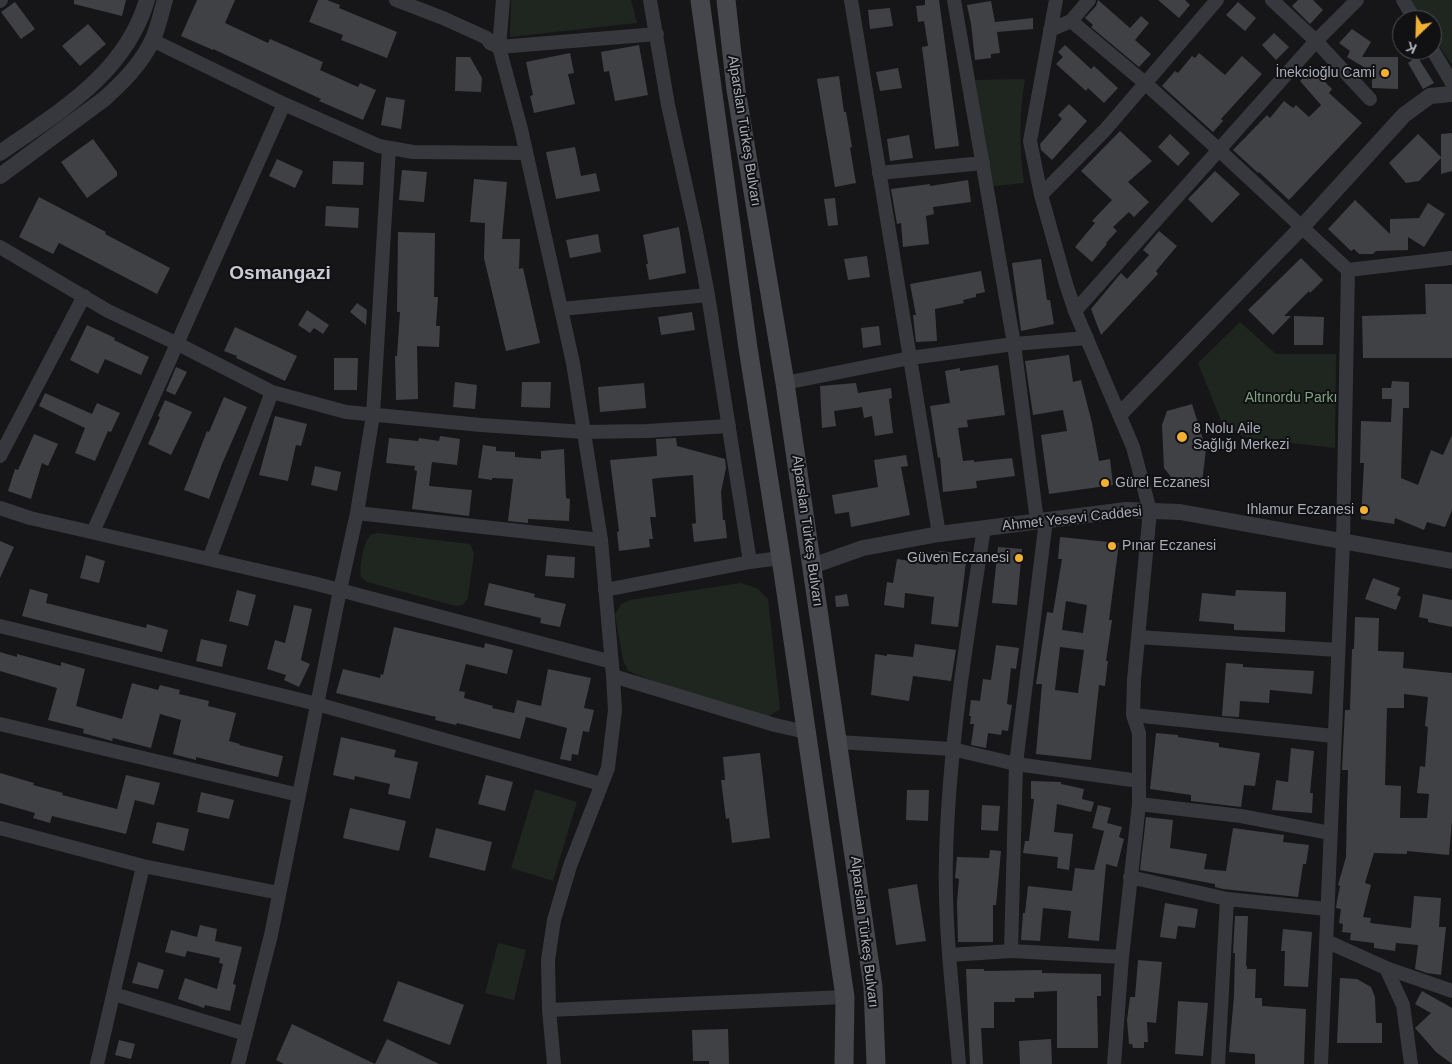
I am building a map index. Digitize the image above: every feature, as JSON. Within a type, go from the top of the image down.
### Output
[{"type":"main road","name":"Alparslan Türkeş Bulvarı","points":[[700,0],[748,348],[781,558],[845,997],[844,1064]]},
{"type":"main road","name":"Alparslan Türkeş Bulvarı","points":[[726,0],[736,90],[785,383],[873,987],[876,1064]]},
{"type":"street","points":[[0,153],[73,102],[105,71],[129,42],[137,29],[147,0]]},
{"type":"street","points":[[0,176],[104,99],[118,86],[142,58],[152,40],[165,0]]},
{"type":"street","points":[[396,0],[443,18],[487,38],[490,43],[499,47],[657,34]]},
{"type":"street","points":[[503,0],[499,47],[526,153],[573,363],[601,540],[613,676],[614,710],[608,768],[570,866],[554,920],[548,960],[548,1010],[554,1064]]},
{"type":"street","points":[[650,0],[668,105],[708,295],[750,562]]},
{"type":"street","points":[[851,0],[939,534]]},
{"type":"street","points":[[954,0],[1014,344],[1042,521],[1016,764],[1011,951]]},
{"type":"street","points":[[1056,0],[1030,140],[1041,195],[1075,311],[1133,447],[1150,511],[1134,680],[1133,715],[1139,733],[1139,804],[1122,957],[1114,1064]]},
{"type":"street","points":[[1050,30],[1071,21],[1089,0]]},
{"type":"street","points":[[1041,195],[1105,130],[1217,0]]},
{"type":"street","points":[[1272,0],[1316,41],[1370,98]]},
{"type":"street","points":[[1075,311],[1316,41],[1357,0]]},
{"type":"street","points":[[1071,21],[1146,83],[1348,270],[1343,542],[1321,1064]]},
{"type":"street","points":[[152,40],[284,104],[379,146],[413,152],[526,153]]},
{"type":"street","points":[[1438,60],[1452,83]]},
{"type":"street","points":[[1120,414],[1302,227],[1404,115],[1430,96],[1452,94]]},
{"type":"street","points":[[93,532],[284,104]]},
{"type":"street","points":[[238,1064],[280,893],[357,513],[373,416],[388,148]]},
{"type":"street","points":[[880,173],[983,163]]},
{"type":"street","points":[[0,247],[108,311],[272,392],[346,412],[373,416],[584,432],[647,431],[729,426]]},
{"type":"street","points":[[1348,270],[1452,258]]},
{"type":"street","points":[[561,309],[708,295]]},
{"type":"street","points":[[0,456],[84,296]]},
{"type":"street","points":[[785,383],[910,358],[1014,344],[1087,338]]},
{"type":"street","points":[[209,559],[272,392]]},
{"type":"street","points":[[0,508],[30,518],[340,590],[612,662]]},
{"type":"street","name":"Ahmet Yesevi Caddesi","points":[[812,566],[863,548],[939,534],[1126,510],[1180,512],[1452,562]]},
{"type":"street","points":[[357,513],[601,540]]},
{"type":"street","points":[[959,1064],[948,932],[946,857],[952,749],[961,672],[984,528]]},
{"type":"street","points":[[605,590],[750,562],[781,558]]},
{"type":"street","points":[[0,626],[317,704],[601,784]]},
{"type":"street","points":[[1138,637],[1338,650]]},
{"type":"street","points":[[613,676],[776,725],[806,732]]},
{"type":"street","points":[[1133,715],[1334,736]]},
{"type":"street","points":[[0,724],[299,795]]},
{"type":"street","points":[[838,742],[952,749],[1016,764],[1139,781]]},
{"type":"street","points":[[1139,804],[1241,816],[1330,833]]},
{"type":"street","points":[[0,828],[143,866],[280,893]]},
{"type":"street","points":[[97,1064],[143,866]]},
{"type":"street","points":[[1130,877],[1227,899],[1327,909]]},
{"type":"street","points":[[1218,1064],[1227,899]]},
{"type":"street","points":[[1326,941],[1386,968],[1452,991]]},
{"type":"street","points":[[950,955],[1011,951],[1122,957]]},
{"type":"street","points":[[1386,968],[1403,1005],[1411,1064]]},
{"type":"street","points":[[114,994],[246,1034]]},
{"type":"street","points":[[548,1010],[845,997]]},
{"type":"green space","points":[[511,0],[631,0],[637,23],[510,37]]},
{"type":"green space","points":[[1410,0],[1452,0],[1452,65],[1442,50],[1442,10],[1416,10]]},
{"type":"green space","points":[[1025,79],[1020,131],[1024,183],[994,186],[984,140],[975,80]]},
{"type":"green space","name":"Altınordu Parkı","points":[[1240,322],[1276,354],[1336,354],[1335,448],[1248,438],[1224,428],[1198,363]]},
{"type":"green space","points":[[377,533],[470,544],[474,553],[468,597],[465,603],[456,606],[367,582],[361,577],[362,555],[370,535]]},
{"type":"green space","points":[[741,583],[757,588],[768,599],[780,709],[763,720],[747,719],[628,671],[623,660],[615,615],[621,604],[630,600]]},
{"type":"green space","points":[[535,789],[577,802],[553,881],[511,868]]},
{"type":"green space","points":[[498,943],[526,950],[514,1000],[485,993]]},
{"type":"building","points":[[74,0],[126,0],[122,16],[74,4]]},
{"type":"building","points":[[197,0],[235,0],[225,23],[268,43],[270,39],[323,62],[320,70],[358,87],[360,83],[376,90],[363,120],[319,101],[321,99],[213,49],[181,36]]},
{"type":"building","points":[[318,0],[327,0],[340,5],[339,8],[397,32],[387,58],[341,40],[343,35],[309,22]]},
{"type":"building","points":[[925,0],[939,0],[959,146],[935,149],[922,47],[928,46],[924,21],[918,22],[916,6],[925,5]]},
{"type":"building","points":[[1098,0],[1130,28],[1141,16],[1149,23],[1135,40],[1151,54],[1139,67],[1091,27],[1093,25],[1085,18],[1096,6]]},
{"type":"building","points":[[1158,0],[1185,0],[1190,5],[1179,18]]},
{"type":"building","points":[[1298,0],[1313,0],[1323,10],[1310,24],[1292,6]]},
{"type":"building","points":[[991,1],[995,22],[1033,18],[1033,29],[997,32],[1000,53],[991,54],[991,58],[975,60],[967,5]]},
{"type":"building","points":[[15,2],[35,29],[21,39],[1,12]]},
{"type":"building","points":[[1238,2],[1256,18],[1245,31],[1226,15]]},
{"type":"building","points":[[890,8],[893,26],[870,29],[868,10]]},
{"type":"building","points":[[88,24],[106,44],[80,66],[62,46]]},
{"type":"building","points":[[1352,29],[1371,42],[1362,57],[1392,57],[1392,60],[1398,60],[1398,89],[1372,88],[1372,72],[1347,57],[1350,51],[1339,43]]},
{"type":"building","points":[[1274,33],[1289,47],[1276,60],[1262,45]]},
{"type":"building","points":[[639,45],[648,95],[615,101],[609,71],[604,72],[601,52]]},
{"type":"building","points":[[1065,45],[1091,69],[1094,66],[1118,88],[1104,103],[1088,88],[1086,91],[1056,64],[1063,57],[1058,52]]},
{"type":"building","points":[[570,53],[574,73],[568,74],[575,104],[534,113],[530,96],[533,95],[526,62]]},
{"type":"building","points":[[1199,53],[1225,75],[1242,56],[1262,74],[1221,119],[1223,121],[1213,132],[1162,86],[1175,71],[1178,73],[1192,56],[1195,58]]},
{"type":"building","points":[[456,57],[470,57],[482,78],[481,92],[455,91]]},
{"type":"building","points":[[1412,60],[1420,60],[1434,83],[1423,89],[1408,63]]},
{"type":"building","points":[[898,68],[902,88],[880,91],[876,72]]},
{"type":"building","points":[[1312,69],[1332,89],[1329,93],[1362,123],[1289,200],[1233,150],[1267,115],[1270,118],[1284,101],[1293,108],[1296,105],[1309,117],[1321,105],[1300,81]]},
{"type":"building","points":[[839,76],[844,112],[846,112],[852,147],[850,148],[856,183],[835,187],[817,79]]},
{"type":"building","points":[[386,97],[405,100],[401,129],[381,125]]},
{"type":"building","points":[[1069,104],[1087,121],[1052,160],[1041,150],[1040,144],[1062,119],[1058,115]]},
{"type":"building","points":[[1120,131],[1152,161],[1128,182],[1149,202],[1134,217],[1129,212],[1113,227],[1117,231],[1092,262],[1075,247],[1095,223],[1092,221],[1112,200],[1081,171]]},
{"type":"building","points":[[1452,133],[1452,171],[1441,174],[1441,158],[1419,181],[1406,183],[1389,163],[1418,134],[1441,157],[1441,134]]},
{"type":"building","points":[[1170,134],[1190,153],[1178,166],[1158,147]]},
{"type":"building","points":[[909,135],[913,158],[890,161],[887,139]]},
{"type":"building","points":[[93,139],[117,172],[117,176],[87,198],[61,162]]},
{"type":"building","points":[[575,147],[581,176],[596,173],[600,191],[556,199],[546,152]]},
{"type":"building","points":[[277,159],[303,171],[295,188],[269,176]]},
{"type":"building","points":[[333,161],[364,162],[363,185],[332,184]]},
{"type":"building","points":[[402,170],[427,172],[424,202],[399,200]]},
{"type":"building","points":[[1215,171],[1240,194],[1212,223],[1188,199]]},
{"type":"building","points":[[474,179],[507,182],[502,239],[520,239],[519,269],[523,268],[540,343],[506,351],[484,258],[485,223],[470,222]]},
{"type":"building","points":[[968,180],[971,202],[933,207],[934,214],[926,216],[929,244],[903,247],[901,223],[897,224],[891,189],[930,184],[930,186]]},
{"type":"building","points":[[39,197],[170,268],[157,294],[59,243],[53,254],[19,237]]},
{"type":"building","points":[[835,198],[838,225],[828,226],[824,199]]},
{"type":"building","points":[[1355,200],[1390,234],[1390,219],[1419,218],[1428,203],[1445,214],[1424,247],[1408,237],[1408,250],[1376,251],[1373,254],[1359,254],[1354,249],[1351,251],[1328,229]]},
{"type":"building","points":[[326,206],[359,208],[358,228],[325,226]]},
{"type":"building","points":[[679,227],[686,273],[649,280],[643,235]]},
{"type":"building","points":[[1159,231],[1177,246],[1156,271],[1158,274],[1101,335],[1091,309],[1121,273],[1127,279],[1149,255],[1143,250]]},
{"type":"building","points":[[398,232],[435,233],[434,297],[438,297],[436,326],[440,326],[439,347],[417,346],[418,399],[396,400],[395,356],[397,356],[400,312],[397,312]]},
{"type":"building","points":[[598,234],[601,252],[570,258],[566,240]]},
{"type":"building","points":[[867,256],[870,277],[848,280],[844,259]]},
{"type":"building","points":[[1301,258],[1323,280],[1284,316],[1291,316],[1273,335],[1248,310]]},
{"type":"building","points":[[1041,259],[1047,300],[1050,300],[1054,324],[1021,331],[1012,263]]},
{"type":"building","points":[[981,271],[985,292],[976,294],[976,297],[963,300],[964,303],[935,309],[937,341],[916,342],[913,315],[916,315],[910,284]]},
{"type":"building","points":[[1425,284],[1452,284],[1452,358],[1363,358],[1362,316],[1426,314]]},
{"type":"building","points":[[357,303],[367,310],[366,325],[350,312]]},
{"type":"building","points":[[307,310],[329,325],[323,334],[314,328],[310,333],[298,325]]},
{"type":"building","points":[[692,312],[695,330],[661,335],[658,317]]},
{"type":"building","points":[[1294,316],[1324,317],[1323,345],[1294,345]]},
{"type":"building","points":[[87,325],[149,357],[141,375],[105,359],[98,374],[70,360]]},
{"type":"building","points":[[879,326],[881,345],[863,348],[861,328]]},
{"type":"building","points":[[235,327],[297,356],[285,381],[224,351]]},
{"type":"building","points":[[1069,355],[1073,382],[1081,380],[1099,461],[1110,459],[1113,485],[1049,494],[1041,435],[1067,431],[1063,410],[1033,415],[1025,361]]},
{"type":"building","points":[[334,358],[358,358],[357,390],[334,390]]},
{"type":"building","points":[[998,365],[1005,415],[967,420],[968,427],[958,428],[963,461],[974,460],[974,462],[1012,458],[1015,476],[976,481],[977,488],[943,492],[940,457],[938,458],[930,406],[950,403],[945,371],[960,368],[960,371]]},
{"type":"building","points":[[176,367],[187,372],[175,395],[166,391]]},
{"type":"building","points":[[1392,381],[1409,382],[1409,408],[1403,408],[1401,478],[1418,485],[1431,450],[1443,455],[1452,435],[1452,510],[1445,527],[1427,522],[1424,530],[1395,518],[1394,524],[1361,519],[1364,463],[1360,463],[1361,421],[1391,422],[1392,399],[1382,399],[1382,388],[1391,388]]},
{"type":"building","points":[[455,382],[477,385],[475,409],[453,407]]},
{"type":"building","points":[[522,382],[551,382],[550,408],[521,407]]},
{"type":"building","points":[[644,383],[646,408],[600,412],[598,387]]},
{"type":"building","points":[[856,383],[858,393],[891,388],[892,398],[889,399],[893,433],[875,436],[872,416],[864,418],[862,407],[834,411],[836,426],[822,428],[820,386]]},
{"type":"building","points":[[45,393],[92,414],[97,403],[120,413],[111,432],[108,431],[95,461],[75,453],[85,428],[39,406]]},
{"type":"building","points":[[224,397],[247,407],[209,499],[184,490],[207,431],[209,432]]},
{"type":"building","points":[[165,400],[192,412],[171,455],[148,444]]},
{"type":"building","name":"8 Nolu Aile Sağlığı Merkezi","points":[[1192,404],[1206,449],[1202,483],[1171,477],[1164,468],[1162,425],[1167,411]]},
{"type":"building","points":[[275,416],[307,424],[301,446],[296,445],[288,481],[259,475]]},
{"type":"building","points":[[34,434],[58,444],[48,466],[42,463],[31,499],[8,491],[15,469],[18,470]]},
{"type":"building","points":[[440,436],[460,439],[457,465],[432,462],[429,486],[472,490],[469,516],[412,509],[417,471],[414,470],[415,466],[386,463],[389,438],[418,441],[419,438],[439,441]]},
{"type":"building","points":[[676,438],[677,446],[725,459],[726,468],[721,492],[723,520],[725,520],[727,538],[694,542],[692,524],[696,523],[693,475],[658,478],[652,479],[656,517],[650,517],[653,539],[649,539],[650,547],[619,551],[617,532],[619,531],[610,460],[657,456],[656,439]]},
{"type":"building","points":[[483,445],[496,447],[496,451],[515,452],[515,457],[541,459],[541,451],[564,449],[566,498],[570,499],[569,521],[528,519],[528,523],[508,521],[513,479],[492,478],[492,480],[478,478]]},
{"type":"building","points":[[906,455],[908,466],[901,467],[910,515],[851,527],[849,512],[835,514],[832,495],[878,487],[874,460]]},
{"type":"building","points":[[315,466],[341,472],[337,491],[311,485]]},
{"type":"building","points":[[1060,537],[1119,543],[1109,620],[1112,620],[1106,661],[1108,661],[1105,686],[1099,685],[1091,760],[1036,754],[1042,684],[1036,684],[1047,612],[1053,613],[1062,559],[1058,559]],"holes":[[[1066,601],[1087,605],[1083,633],[1062,630]],[[1060,647],[1084,650],[1078,693],[1055,690]]]},
{"type":"building","points":[[0,541],[14,547],[0,578]]},
{"type":"building","points":[[998,547],[1022,549],[1017,605],[992,603]]},
{"type":"building","points":[[939,551],[967,554],[958,627],[931,624],[934,597],[905,593],[904,608],[884,605],[887,582],[893,583],[897,559],[937,565]]},
{"type":"building","points":[[86,555],[105,561],[99,583],[80,578]]},
{"type":"building","points":[[547,555],[575,557],[574,578],[545,576]]},
{"type":"building","points":[[1373,578],[1400,588],[1397,595],[1401,597],[1396,610],[1365,599]]},
{"type":"building","points":[[489,583],[535,594],[534,597],[566,604],[560,627],[540,623],[541,618],[484,605]]},
{"type":"building","points":[[30,589],[48,594],[46,603],[146,628],[147,624],[168,630],[162,652],[22,616]]},
{"type":"building","points":[[237,590],[256,595],[248,626],[229,621]]},
{"type":"building","points":[[1236,590],[1286,592],[1285,632],[1234,630],[1234,624],[1199,621],[1202,593],[1235,596]]},
{"type":"building","points":[[847,594],[849,606],[836,607],[835,596]]},
{"type":"building","points":[[1423,594],[1452,600],[1452,627],[1428,622],[1428,619],[1419,617]]},
{"type":"building","points":[[294,605],[312,609],[301,660],[310,664],[299,687],[284,680],[286,675],[267,669],[275,640],[285,643]]},
{"type":"building","points":[[1355,617],[1379,618],[1378,651],[1404,652],[1403,668],[1452,673],[1452,821],[1449,855],[1407,851],[1407,854],[1374,853],[1365,883],[1371,885],[1363,917],[1371,918],[1370,923],[1411,928],[1414,896],[1441,898],[1439,927],[1446,927],[1441,975],[1415,969],[1418,945],[1396,943],[1395,951],[1374,948],[1374,943],[1350,940],[1351,933],[1342,932],[1343,924],[1339,923],[1341,909],[1336,908],[1340,886],[1338,885],[1346,857],[1348,770],[1342,770],[1345,710],[1350,710],[1352,649],[1354,649]],"holes":[[[1404,694],[1428,697],[1425,726],[1428,727],[1425,767],[1420,766],[1417,793],[1429,794],[1427,818],[1400,818],[1401,786],[1385,785],[1387,708],[1404,708]]]},
{"type":"building","points":[[394,627],[484,648],[485,643],[513,650],[507,674],[466,664],[459,691],[465,692],[464,698],[493,706],[492,708],[514,713],[517,700],[541,706],[548,669],[591,678],[584,708],[594,710],[589,732],[583,731],[578,755],[572,754],[571,761],[560,759],[567,728],[526,717],[520,739],[457,723],[456,725],[435,720],[436,717],[336,693],[343,669],[380,678],[381,674],[383,675]]},
{"type":"building","points":[[201,639],[227,645],[222,667],[196,661]]},
{"type":"building","points":[[915,644],[956,650],[951,681],[913,676],[909,701],[871,695],[875,654],[913,657]]},
{"type":"building","points":[[996,645],[1019,648],[1016,669],[1011,668],[1007,704],[1012,705],[1008,731],[1002,730],[1001,735],[988,733],[986,748],[971,745],[974,724],[970,724],[971,716],[969,716],[971,700],[980,701],[983,679],[991,680]]},
{"type":"building","points":[[0,652],[17,657],[17,654],[61,666],[61,662],[85,669],[76,706],[122,719],[132,683],[158,690],[160,685],[180,690],[179,694],[209,701],[208,706],[236,713],[229,741],[283,756],[278,777],[196,757],[196,760],[173,754],[181,720],[160,714],[151,748],[113,738],[112,741],[83,733],[84,729],[48,720],[57,688],[0,671]]},
{"type":"building","points":[[1226,663],[1243,664],[1243,667],[1314,671],[1312,694],[1270,690],[1269,703],[1240,701],[1239,717],[1222,716]]},
{"type":"building","points":[[1156,733],[1178,735],[1178,737],[1219,743],[1219,747],[1260,753],[1255,786],[1244,785],[1241,807],[1191,801],[1191,795],[1150,789]]},
{"type":"building","points":[[341,737],[396,750],[394,757],[418,762],[410,799],[388,794],[390,784],[355,776],[354,780],[333,775]]},
{"type":"building","points":[[1291,748],[1314,751],[1310,793],[1313,793],[1312,813],[1272,810],[1276,780],[1288,782]]},
{"type":"building","points":[[760,753],[770,838],[732,843],[729,818],[726,819],[721,780],[725,780],[723,757]]},
{"type":"building","points":[[0,773],[63,793],[62,795],[117,809],[126,775],[160,783],[154,805],[135,800],[126,834],[52,816],[50,823],[33,818],[35,813],[0,803]]},
{"type":"building","points":[[486,775],[513,782],[505,811],[478,804]]},
{"type":"building","points":[[1031,781],[1061,782],[1061,784],[1084,789],[1082,799],[1094,802],[1091,812],[1057,804],[1054,832],[1073,834],[1069,870],[1057,868],[1058,857],[1023,853],[1025,841],[1029,841],[1034,799],[1031,799]]},
{"type":"building","points":[[907,790],[929,790],[928,821],[906,820]]},
{"type":"building","points":[[201,792],[234,800],[229,819],[197,812]]},
{"type":"building","points":[[982,805],[1000,806],[998,831],[981,830]]},
{"type":"building","points":[[1098,805],[1111,808],[1107,823],[1122,827],[1119,837],[1124,839],[1117,867],[1106,864],[1099,941],[1068,938],[1071,911],[1043,908],[1040,941],[1021,940],[1028,886],[1072,891],[1075,868],[1094,870],[1104,831],[1092,828]]},
{"type":"building","points":[[350,808],[406,821],[399,851],[343,838]]},
{"type":"building","points":[[1146,817],[1173,820],[1170,848],[1207,854],[1204,869],[1226,871],[1233,828],[1284,835],[1283,842],[1309,845],[1306,864],[1303,864],[1298,897],[1223,889],[1215,887],[1215,884],[1140,870]]},
{"type":"building","points":[[157,822],[189,829],[184,851],[152,843]]},
{"type":"building","points":[[436,828],[492,842],[485,871],[429,857]]},
{"type":"building","points":[[990,850],[1001,851],[996,905],[993,905],[993,942],[958,942],[957,902],[959,879],[955,878],[957,857],[989,858]]},
{"type":"building","points":[[917,884],[926,941],[896,945],[888,889]]},
{"type":"building","points":[[1165,903],[1198,909],[1195,928],[1178,926],[1176,939],[1160,937]]},
{"type":"building","points":[[1235,916],[1248,916],[1246,966],[1247,969],[1256,969],[1255,998],[1262,998],[1262,1006],[1306,1009],[1304,1064],[1255,1064],[1255,1054],[1229,1052],[1234,996],[1235,953],[1233,953]]},
{"type":"building","points":[[200,925],[217,929],[215,941],[242,947],[233,984],[236,985],[230,1011],[205,1005],[204,1008],[178,999],[185,978],[217,989],[223,964],[219,963],[220,958],[187,951],[185,957],[165,952],[171,930],[197,937]]},
{"type":"building","points":[[1283,929],[1312,932],[1308,987],[1284,986],[1285,951],[1281,951]]},
{"type":"building","points":[[1138,960],[1162,962],[1156,1023],[1147,1022],[1148,1042],[1144,1042],[1144,1048],[1133,1048],[1132,1044],[1129,1044],[1127,1020],[1130,997],[1135,997]]},
{"type":"building","points":[[138,962],[164,970],[158,989],[132,983]]},
{"type":"building","points":[[966,969],[984,969],[984,971],[1042,970],[1042,973],[1101,974],[1101,996],[1097,996],[1098,1048],[1057,1048],[1057,991],[1034,992],[1034,998],[1015,998],[1015,1002],[994,1002],[994,1028],[981,1028],[983,1064],[970,1064]]},
{"type":"building","points":[[1340,978],[1357,979],[1371,987],[1375,997],[1376,1023],[1382,1023],[1382,1043],[1337,1043]]},
{"type":"building","points":[[398,981],[464,1005],[450,1045],[383,1021]]},
{"type":"building","points":[[1422,991],[1452,1008],[1452,1064],[1436,1052],[1415,1028],[1431,1013],[1415,1004]]},
{"type":"building","points":[[1178,1001],[1208,1003],[1203,1056],[1175,1054]]},
{"type":"building","points":[[292,1024],[375,1064],[284,1064],[276,1060]]},
{"type":"building","points":[[728,1029],[729,1064],[709,1064],[709,1061],[693,1061],[692,1030]]},
{"type":"building","points":[[387,1039],[439,1064],[375,1064]]},
{"type":"building","points":[[1051,1039],[1052,1064],[1020,1064],[1019,1041]]},
{"type":"building","points":[[119,1040],[135,1044],[131,1059],[115,1055]]},
{"type":"place","name":"İnekcioğlu Cami","points":[[1385,73]]},
{"type":"place","name":"8 Nolu Aile Sağlığı Merkezi","points":[[1182,437]]},
{"type":"place","name":"Gürel Eczanesi","points":[[1105,483]]},
{"type":"place","name":"Ihlamur Eczanesi","points":[[1364,510]]},
{"type":"place","name":"Pınar Eczanesi","points":[[1112,546]]},
{"type":"place","name":"Güven Eczanesi","points":[[1019,558]]},
{"type":"district","name":"Osmangazi","points":[[280,274]]}]
